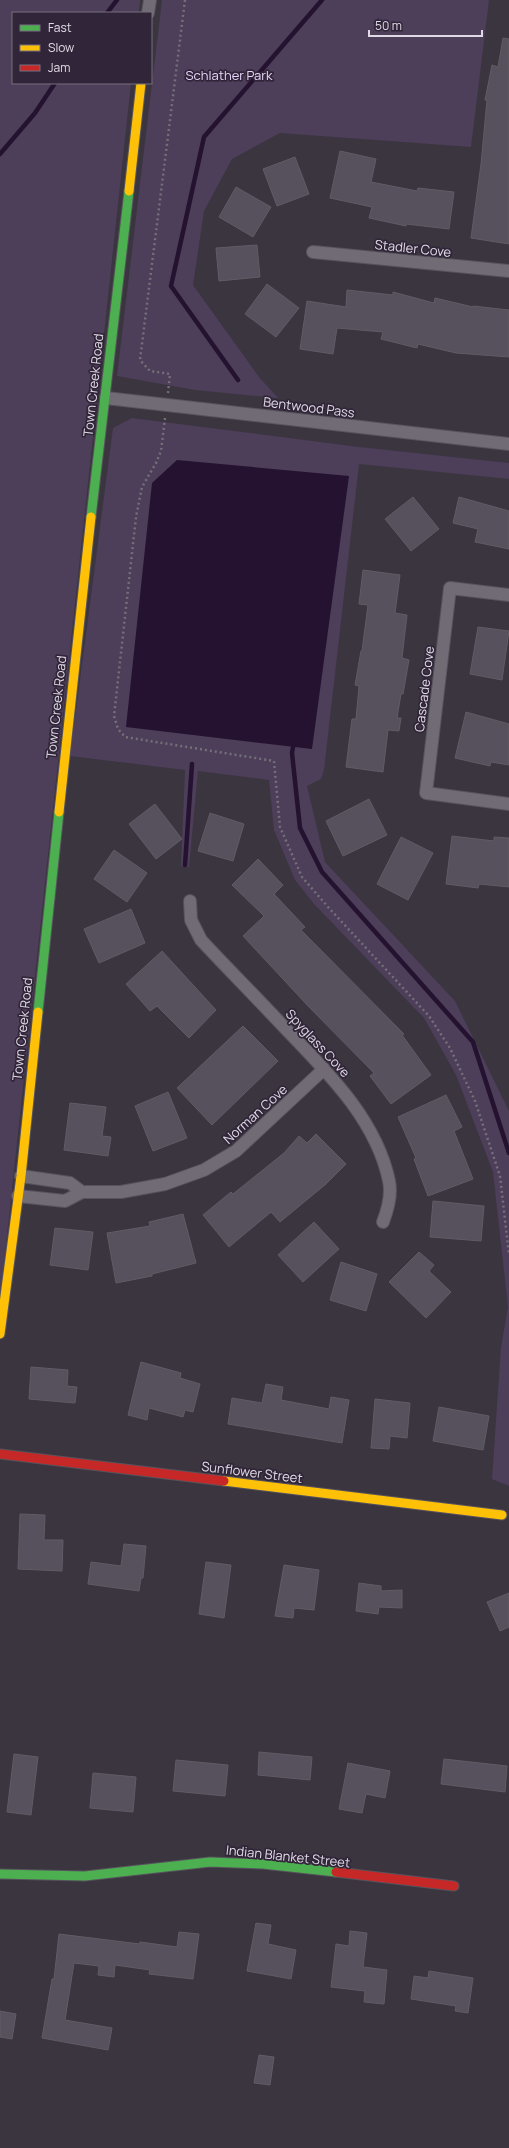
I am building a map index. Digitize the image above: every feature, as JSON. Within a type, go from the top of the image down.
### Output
[{"type":"street","points":[[148,12],[150,0]]},
{"type":"street","name":"Town Creek Road","points":[[0,1334],[21,1176],[78,632],[141,84]]},
{"type":"street","name":"Stadler Cove","points":[[313,252],[509,271]]},
{"type":"street","name":"Bentwood Pass","points":[[106,398],[509,444]]},
{"type":"street","name":"Cascade Cove","points":[[509,595],[450,588],[426,792],[509,804]]},
{"type":"street","name":"Spyglass Cove","points":[[190,901],[191,920],[201,940],[324,1069],[356,1108],[378,1150],[389,1182],[389,1205],[383,1222]]},
{"type":"street","name":"Norman Cove","points":[[18,1196],[65,1201],[82,1192],[121,1192],[165,1184],[204,1170],[236,1151],[324,1069]]},
{"type":"street","name":"Norman Cove","points":[[21,1176],[70,1183],[82,1192]]},
{"type":"street","name":"Sunflower Street","points":[[0,1454],[502,1515]]},
{"type":"street","name":"Indian Blanket Street","points":[[0,1874],[85,1876],[210,1862],[263,1864],[454,1886]]},
{"type":"path","points":[[185,0],[140,360],[150,371],[170,374],[161,451],[142,487],[136,517],[114,716],[118,729],[125,737],[274,761],[280,827],[302,877],[429,1016],[450,1048],[475,1101],[500,1176],[507,1226],[509,1255]]},
{"type":"green space","points":[[0,0],[140,0],[139,12],[12,12],[12,84],[131,84],[0,1301]]},
{"type":"green space","name":"Schlather Park","points":[[162,0],[489,0],[471,147],[280,133],[232,159],[204,211],[193,285],[259,377],[278,398],[195,390],[117,376]]},
{"type":"green space","points":[[132,418],[359,447],[509,463],[509,479],[359,464],[324,770],[321,779],[307,786],[325,862],[455,1001],[509,1111],[509,1486],[492,1479],[501,1347],[508,1307],[493,1172],[456,1075],[424,1018],[314,904],[295,880],[274,830],[269,780],[198,771],[189,867],[181,866],[185,770],[70,756],[113,428]]},
{"type":"shaded area","points":[[177,460],[349,476],[312,749],[126,727],[152,483]]},
{"type":"building","points":[[503,38],[509,39],[509,244],[471,238],[481,164],[487,100],[485,100],[492,65],[498,67]]},
{"type":"building","points":[[340,151],[376,159],[371,182],[417,191],[418,188],[454,192],[449,229],[406,224],[406,226],[369,218],[372,207],[330,198]]},
{"type":"building","points":[[295,157],[309,194],[277,206],[263,169]]},
{"type":"building","points":[[236,187],[271,207],[253,237],[219,217]]},
{"type":"building","points":[[257,245],[260,277],[219,281],[216,248]]},
{"type":"building","points":[[267,284],[299,308],[276,337],[245,314]]},
{"type":"building","points":[[347,290],[393,295],[393,292],[434,303],[435,298],[473,307],[509,310],[509,357],[456,353],[418,344],[417,348],[381,339],[383,332],[337,328],[333,354],[300,349],[307,301],[346,307]]},
{"type":"building","points":[[413,497],[439,529],[411,551],[385,519]]},
{"type":"building","points":[[459,497],[509,511],[509,549],[475,542],[478,529],[453,523]]},
{"type":"building","points":[[363,570],[400,575],[395,613],[407,615],[402,658],[409,660],[397,718],[401,718],[399,731],[388,730],[383,772],[346,767],[352,719],[356,719],[359,686],[355,685],[362,651],[368,605],[359,604]]},
{"type":"building","points":[[478,627],[509,631],[502,680],[470,674]]},
{"type":"building","points":[[466,712],[509,724],[509,765],[491,762],[490,766],[455,758]]},
{"type":"building","points":[[369,799],[387,835],[343,856],[326,821]]},
{"type":"building","points":[[155,804],[182,839],[156,859],[129,824]]},
{"type":"building","points":[[210,813],[244,824],[233,861],[198,851]]},
{"type":"building","points":[[452,836],[494,841],[494,837],[509,838],[509,887],[479,884],[478,888],[446,884]]},
{"type":"building","points":[[401,837],[433,853],[408,900],[377,884]]},
{"type":"building","points":[[114,850],[147,873],[127,902],[94,879]]},
{"type":"building","points":[[258,859],[283,885],[274,894],[305,927],[301,930],[404,1034],[402,1035],[431,1075],[391,1104],[370,1076],[374,1073],[308,1006],[243,936],[264,916],[232,885]]},
{"type":"building","points":[[131,909],[145,943],[99,963],[84,929]]},
{"type":"building","points":[[162,951],[216,1010],[189,1038],[157,1006],[150,1011],[126,984]]},
{"type":"building","points":[[243,1026],[278,1061],[212,1125],[177,1088]]},
{"type":"building","points":[[168,1092],[187,1138],[153,1151],[135,1106]]},
{"type":"building","points":[[446,1095],[462,1127],[454,1131],[473,1179],[428,1196],[414,1159],[416,1158],[398,1117]]},
{"type":"building","points":[[70,1103],[106,1107],[102,1136],[111,1137],[108,1156],[64,1150]]},
{"type":"building","points":[[316,1134],[346,1164],[326,1184],[280,1222],[271,1212],[229,1247],[203,1215],[231,1192],[233,1194],[284,1153],[299,1136],[307,1143]]},
{"type":"building","points":[[433,1201],[484,1206],[481,1241],[430,1237]]},
{"type":"building","points":[[183,1214],[196,1263],[152,1274],[152,1276],[116,1283],[107,1233],[150,1226],[149,1222]]},
{"type":"building","points":[[314,1222],[339,1249],[303,1282],[278,1255]]},
{"type":"building","points":[[55,1228],[93,1232],[88,1270],[50,1265]]},
{"type":"building","points":[[419,1252],[434,1265],[429,1271],[451,1292],[426,1318],[389,1282]]},
{"type":"building","points":[[341,1262],[377,1274],[366,1311],[330,1300]]},
{"type":"building","points":[[141,1362],[181,1373],[180,1378],[200,1384],[193,1412],[185,1410],[183,1417],[149,1408],[147,1420],[128,1415]]},
{"type":"building","points":[[31,1367],[68,1370],[67,1386],[77,1387],[75,1403],[29,1399]]},
{"type":"building","points":[[266,1384],[283,1387],[281,1400],[329,1409],[331,1397],[349,1400],[342,1443],[228,1424],[232,1398],[262,1403]]},
{"type":"building","points":[[375,1399],[410,1403],[407,1438],[390,1436],[389,1449],[371,1448]]},
{"type":"building","points":[[439,1407],[489,1416],[483,1450],[433,1441]]},
{"type":"building","points":[[20,1514],[45,1515],[44,1540],[63,1540],[62,1571],[18,1569]]},
{"type":"building","points":[[124,1544],[146,1546],[143,1578],[141,1578],[139,1591],[88,1584],[91,1562],[121,1566]]},
{"type":"building","points":[[206,1562],[231,1565],[224,1618],[199,1614]]},
{"type":"building","points":[[284,1565],[319,1570],[314,1610],[294,1608],[293,1618],[275,1616]]},
{"type":"building","points":[[359,1583],[381,1586],[381,1591],[402,1590],[402,1608],[379,1607],[378,1614],[356,1611]]},
{"type":"building","points":[[509,1593],[509,1627],[500,1631],[487,1602]]},
{"type":"building","points":[[259,1752],[312,1757],[310,1780],[258,1775]]},
{"type":"building","points":[[14,1754],[38,1757],[31,1815],[7,1812]]},
{"type":"building","points":[[444,1759],[507,1766],[505,1792],[441,1784]]},
{"type":"building","points":[[176,1760],[228,1765],[225,1796],[173,1791]]},
{"type":"building","points":[[348,1763],[390,1771],[385,1798],[366,1794],[362,1813],[339,1809]]},
{"type":"building","points":[[93,1773],[136,1777],[133,1812],[90,1808]]},
{"type":"building","points":[[256,1923],[271,1925],[268,1944],[296,1950],[291,1979],[247,1971]]},
{"type":"building","points":[[350,1931],[367,1933],[363,1967],[387,1970],[384,2004],[364,2002],[365,1991],[331,1987],[336,1944],[349,1946]]},
{"type":"building","points":[[179,1932],[199,1934],[193,1979],[149,1974],[150,1970],[115,1965],[114,1977],[98,1975],[99,1966],[74,1963],[65,2020],[112,2028],[108,2050],[42,2038],[52,1979],[54,1979],[59,1934],[177,1947]]},
{"type":"building","points":[[429,1971],[473,1978],[468,2013],[455,2011],[456,2006],[411,1999],[414,1976],[428,1978]]},
{"type":"building","points":[[0,2011],[16,2014],[12,2039],[0,2037]]},
{"type":"building","points":[[259,2055],[274,2057],[270,2085],[254,2083]]},
{"type":"waterway","points":[[108,12],[117,0]]},
{"type":"waterway","points":[[238,380],[171,286],[204,137],[322,0]]},
{"type":"waterway","points":[[0,154],[35,113],[54,84]]},
{"type":"waterway","points":[[294,741],[292,753],[300,828],[322,872],[473,1042],[509,1153]]},
{"type":"waterway","points":[[185,865],[192,764]]},
{"type":"traffic: fast","points":[[91,517],[129,191]]},
{"type":"traffic: fast","points":[[38,1012],[59,812]]},
{"type":"traffic: fast","points":[[0,1874],[85,1876],[210,1862],[263,1864],[336,1872]]},
{"type":"traffic: slow","points":[[129,191],[141,84]]},
{"type":"traffic: slow","points":[[59,812],[91,517]]},
{"type":"traffic: slow","points":[[0,1334],[21,1176],[38,1012]]},
{"type":"traffic: slow","points":[[224,1481],[502,1515]]},
{"type":"traffic: jam","points":[[0,1454],[224,1481]]},
{"type":"traffic: jam","points":[[336,1872],[454,1886]]}]
